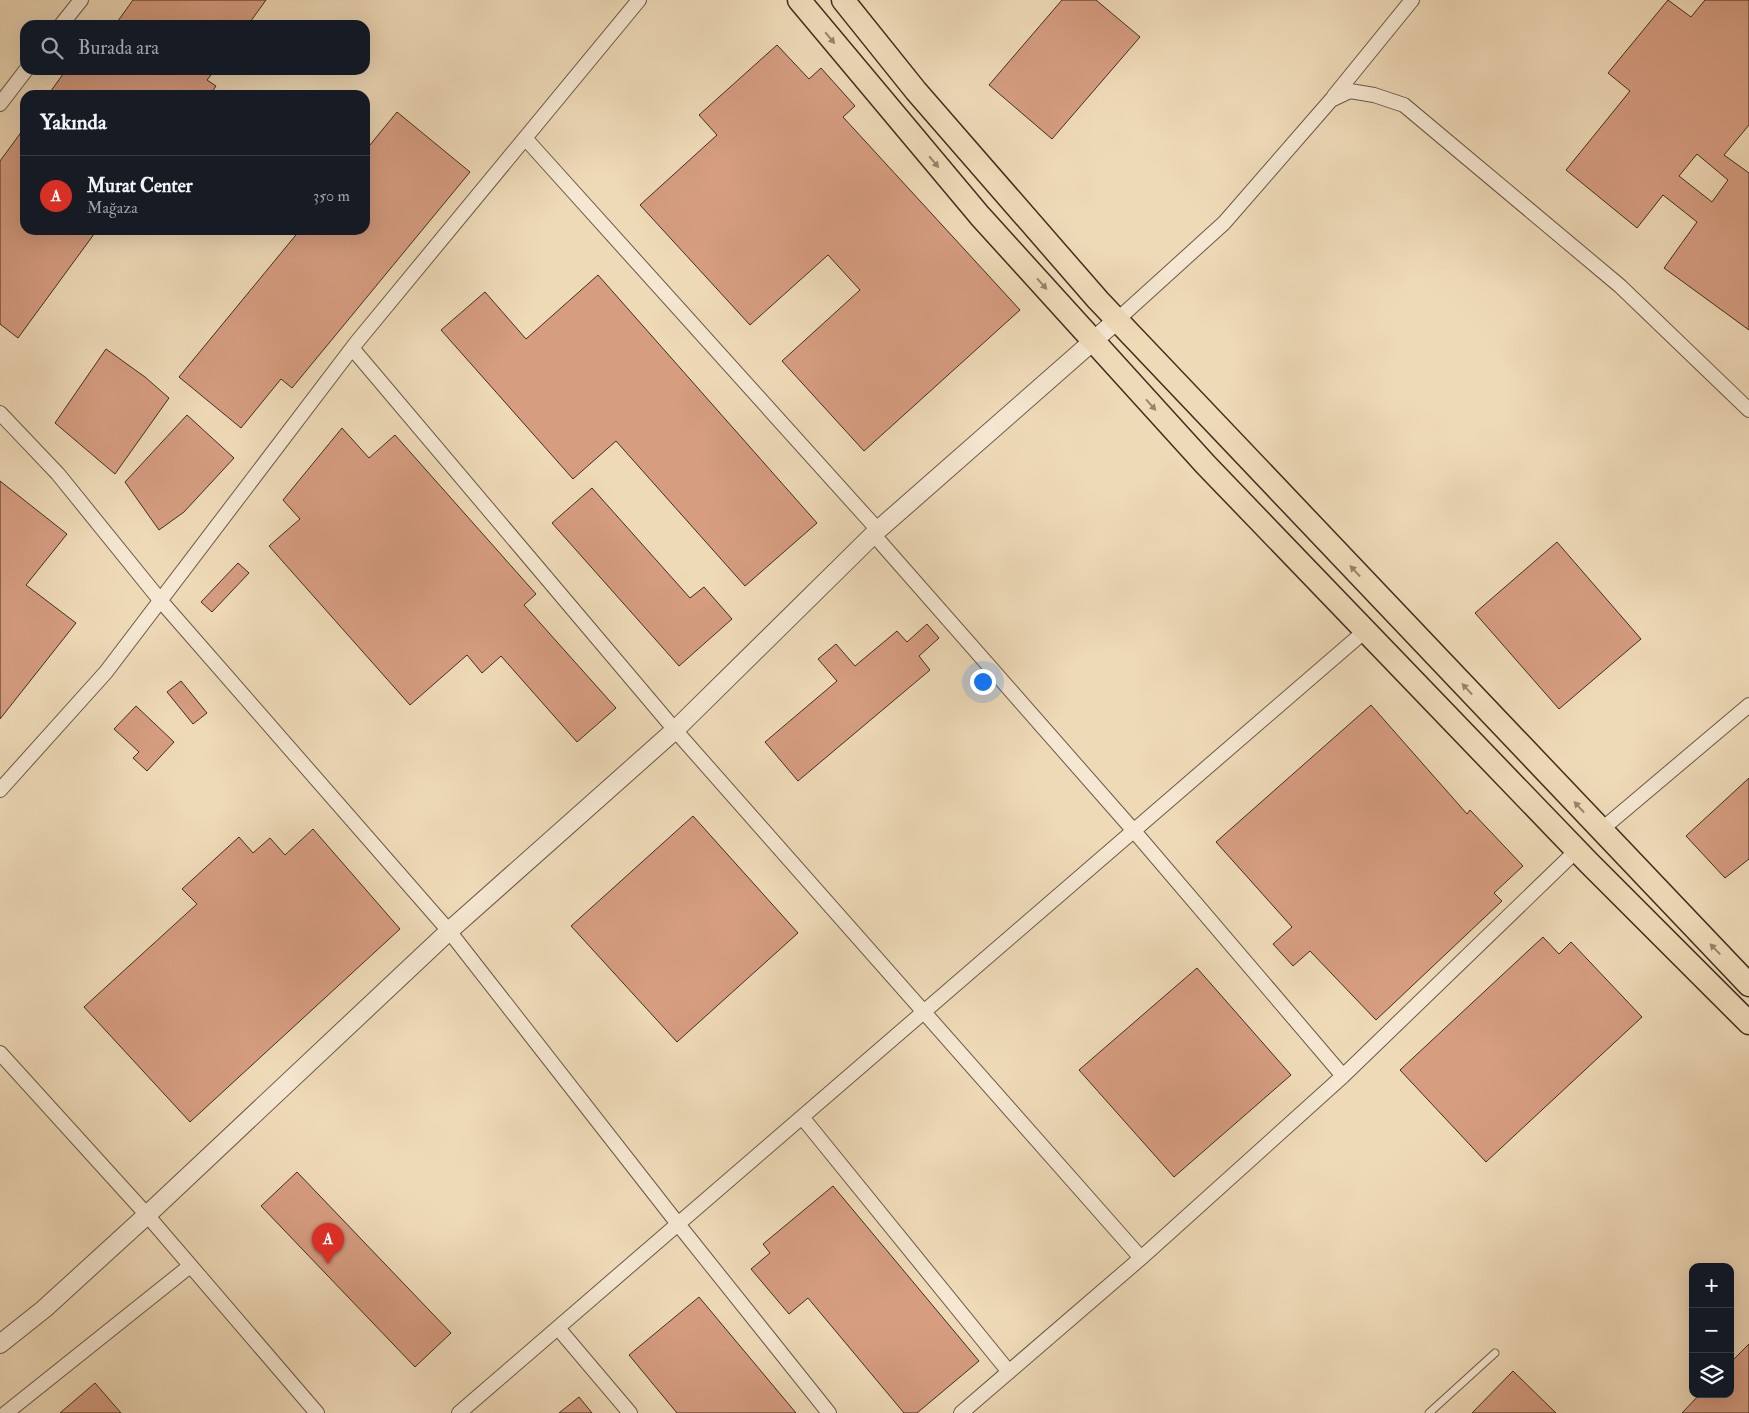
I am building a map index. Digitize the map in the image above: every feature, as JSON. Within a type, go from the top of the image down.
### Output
[{"type":"main road","points":[[799,0],[980,216],[1206,465],[1577,850],[1749,1022]]},
{"type":"main road","points":[[843,0],[916,91],[1117,320],[1749,984]]},
{"type":"street","points":[[65,20],[81,0]]},
{"type":"street","points":[[0,790],[106,672],[352,348],[639,0]]},
{"type":"street","points":[[0,1344],[44,1309],[147,1215],[449,931],[675,730],[876,533],[1094,341],[1224,222],[1331,100],[1412,0]]},
{"type":"street","points":[[0,104],[22,75]]},
{"type":"street","points":[[1331,100],[1350,91],[1374,95],[1404,106],[1620,286],[1749,410]]},
{"type":"street","points":[[525,138],[876,533],[1134,830],[1343,1076]]},
{"type":"street","points":[[352,348],[675,730],[1141,1258]]},
{"type":"street","points":[[0,413],[58,474],[160,600],[449,931],[678,1224],[829,1413]]},
{"type":"street","points":[[459,1413],[1365,631]]},
{"type":"street","points":[[1601,830],[1748,709]]},
{"type":"street","points":[[961,1413],[1141,1258],[1343,1076],[1577,850]]},
{"type":"street","points":[[0,1053],[147,1215],[317,1413]]},
{"type":"street","points":[[802,1117],[1009,1372]]},
{"type":"street","points":[[6,1413],[190,1266]]},
{"type":"street","points":[[558,1328],[630,1413]]},
{"type":"lane","points":[[1429,1413],[1495,1353]]},
{"type":"building","points":[[133,0],[266,0],[252,20],[119,20]]},
{"type":"building","points":[[1062,0],[1096,0],[1140,37],[1052,139],[989,85]]},
{"type":"building","points":[[1668,0],[1691,17],[1705,0],[1749,0],[1749,125],[1724,155],[1749,173],[1749,330],[1664,268],[1697,222],[1663,195],[1637,228],[1566,170],[1630,91],[1608,73]],"holes":[[[1697,154],[1728,180],[1712,202],[1679,176]]]},
{"type":"building","points":[[777,45],[809,79],[821,68],[855,106],[843,117],[1020,310],[864,451],[782,361],[860,290],[828,255],[750,325],[640,205],[717,135],[699,115]]},
{"type":"building","points":[[62,75],[211,75],[207,80],[216,86],[213,90],[52,90]]},
{"type":"building","points":[[397,112],[470,172],[292,388],[281,379],[241,428],[179,377],[296,235],[370,235],[370,145]]},
{"type":"building","points":[[20,134],[20,235],[93,235],[18,338],[0,324],[0,161]]},
{"type":"building","points":[[598,275],[817,523],[745,586],[616,441],[573,479],[441,330],[485,292],[526,339]]},
{"type":"building","points":[[106,349],[145,377],[169,398],[115,474],[55,423]]},
{"type":"building","points":[[187,415],[234,458],[184,512],[159,530],[125,482]]},
{"type":"building","points":[[342,428],[369,458],[395,435],[536,594],[524,605],[616,708],[577,742],[501,656],[482,673],[467,655],[410,705],[269,546],[300,519],[283,500]]},
{"type":"building","points":[[0,481],[67,534],[26,585],[76,623],[0,719]]},
{"type":"building","points":[[592,488],[690,598],[704,587],[732,619],[679,666],[552,523]]},
{"type":"building","points":[[1557,542],[1641,639],[1559,709],[1475,613]]},
{"type":"building","points":[[238,563],[249,573],[212,612],[201,602]]},
{"type":"building","points":[[927,624],[939,638],[919,656],[930,670],[798,781],[765,742],[837,681],[818,659],[836,644],[855,666],[897,631],[907,642]]},
{"type":"building","points":[[181,681],[207,713],[193,724],[167,692]]},
{"type":"building","points":[[1371,705],[1467,814],[1470,810],[1523,866],[1494,893],[1502,901],[1376,1020],[1310,951],[1293,966],[1273,944],[1292,927],[1216,842]]},
{"type":"building","points":[[136,706],[174,742],[147,771],[133,758],[139,752],[114,729]]},
{"type":"building","points":[[1749,778],[1749,859],[1725,878],[1686,836]]},
{"type":"building","points":[[693,816],[798,933],[677,1042],[571,926]]},
{"type":"building","points":[[313,829],[400,929],[190,1122],[84,1007],[197,904],[182,889],[239,837],[253,853],[270,838],[285,855]]},
{"type":"building","points":[[1543,937],[1559,954],[1571,942],[1642,1017],[1486,1162],[1400,1070]]},
{"type":"building","points":[[1197,968],[1291,1075],[1174,1177],[1079,1070]]},
{"type":"building","points":[[297,1172],[451,1333],[415,1367],[261,1206]]},
{"type":"building","points":[[833,1186],[979,1361],[917,1413],[904,1413],[808,1298],[789,1314],[751,1269],[770,1253],[763,1244]]},
{"type":"building","points":[[699,1297],[796,1413],[677,1413],[629,1355]]},
{"type":"building","points":[[1749,1344],[1749,1413],[1682,1413],[1696,1398],[1734,1398],[1734,1359]]},
{"type":"building","points":[[1513,1371],[1556,1413],[1472,1413]]},
{"type":"building","points":[[95,1383],[121,1413],[60,1413]]},
{"type":"building","points":[[579,1397],[592,1413],[559,1413]]},
{"type":"place","name":"Murat Center","points":[[328,1264]]}]
